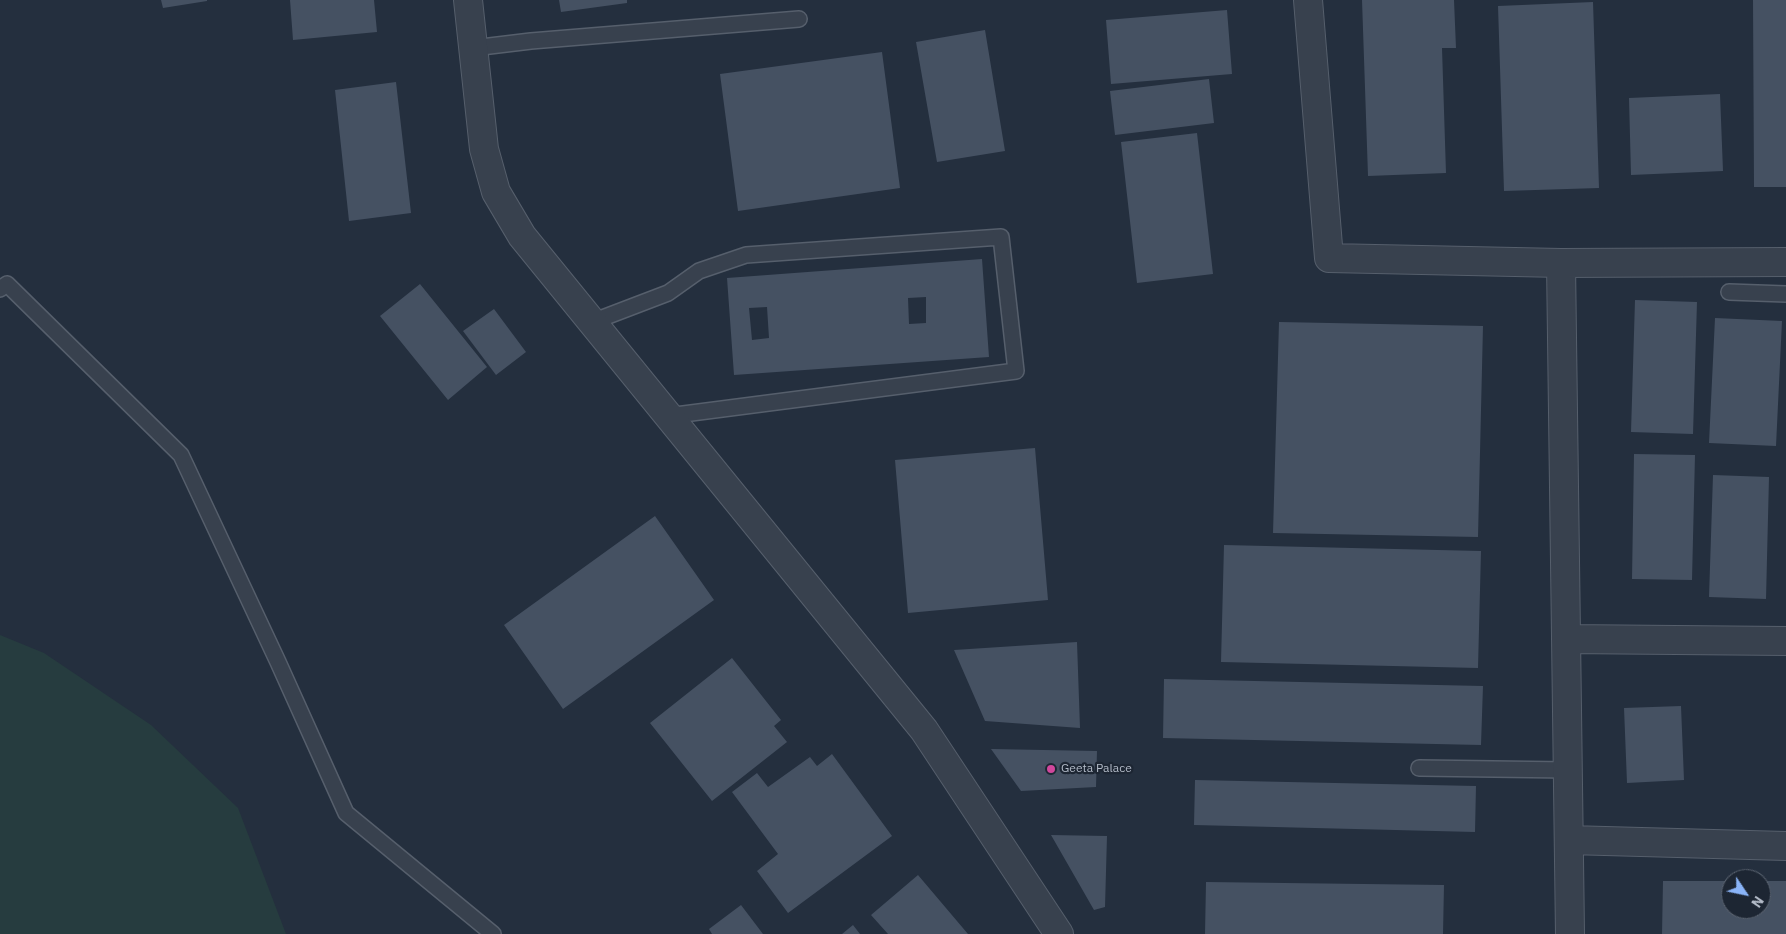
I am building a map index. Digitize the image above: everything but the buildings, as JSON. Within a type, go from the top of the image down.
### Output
[{"type":"street","points":[[468,0],[484,149],[496,192],[522,236],[924,730],[1059,934]]},
{"type":"street","points":[[1308,0],[1329,258],[1561,263],[1786,262]]},
{"type":"street","points":[[1561,263],[1570,934]]},
{"type":"street","points":[[1566,639],[1786,641]]},
{"type":"street","points":[[1569,840],[1786,846]]},
{"type":"lane","points":[[473,48],[531,41],[799,19]]},
{"type":"lane","points":[[592,322],[668,293],[699,271],[746,255],[1001,237],[1016,371],[668,416]]},
{"type":"lane","points":[[0,289],[7,284],[181,455],[346,813],[493,934]]},
{"type":"lane","points":[[1729,292],[1786,294]]},
{"type":"lane","points":[[1419,768],[1568,770]]},
{"type":"green space","points":[[0,635],[44,653],[151,725],[238,808],[286,934],[0,934]]},
{"type":"place","name":"Geeta Palace","points":[[1051,769]]}]
